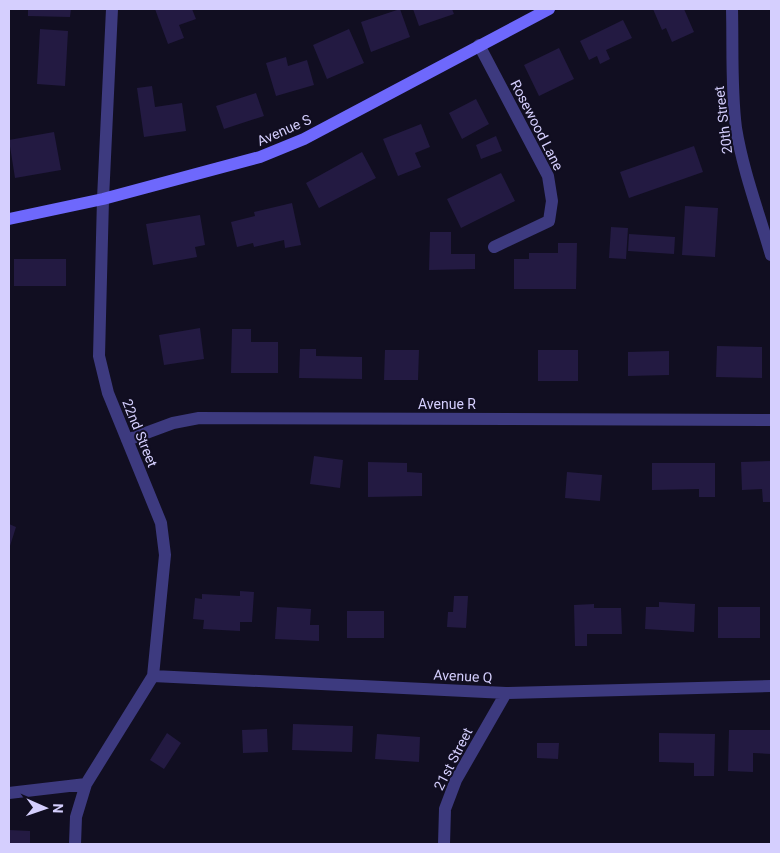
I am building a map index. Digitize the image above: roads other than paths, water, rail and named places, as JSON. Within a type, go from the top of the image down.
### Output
[{"type":"street","name":"22nd Street","points":[[75,844],[76,817],[86,784],[153,676],[165,555],[161,523],[108,393],[99,356],[98,324],[112,9]]},
{"type":"street","name":"Avenue S","points":[[9,220],[103,199],[260,157],[304,140],[549,9]]},
{"type":"street","name":"20th Street","points":[[732,9],[736,129],[742,159],[771,255]]},
{"type":"street","name":"Rosewood Lane","points":[[479,45],[548,176],[552,201],[548,221],[494,247]]},
{"type":"street","name":"Avenue R","points":[[127,440],[173,422],[199,418],[771,420]]},
{"type":"street","name":"Avenue Q","points":[[153,676],[506,693],[771,686]]},
{"type":"street","name":"21st Street","points":[[444,844],[445,809],[456,780],[506,693]]},
{"type":"street","points":[[9,793],[86,784]]}]
